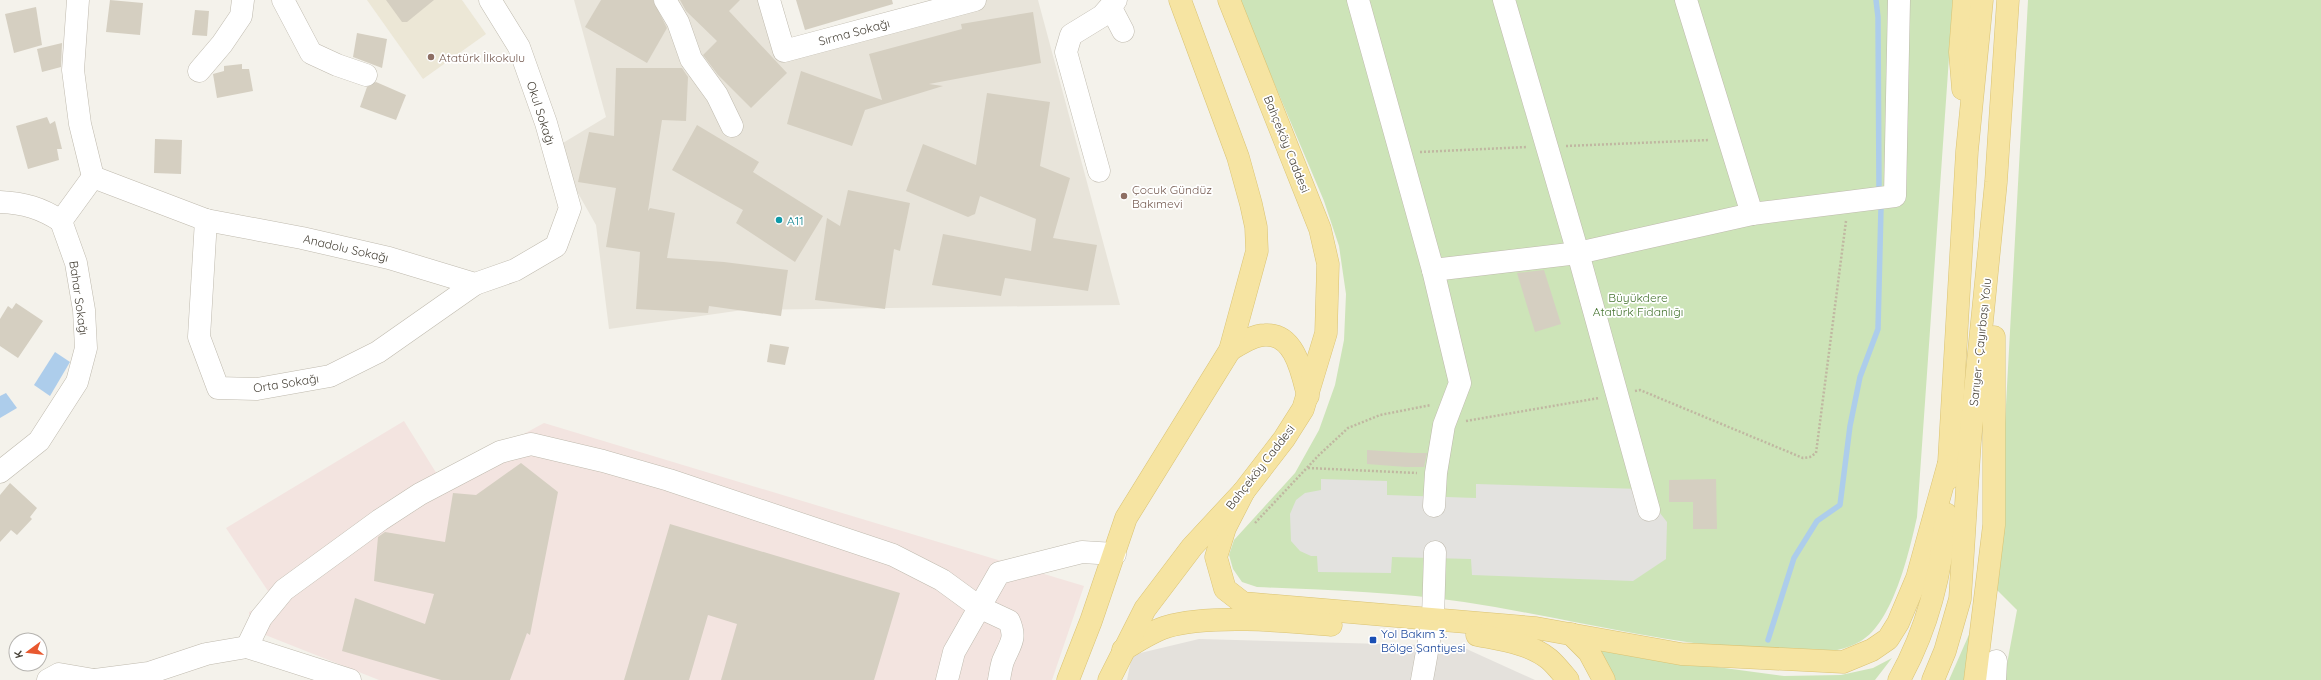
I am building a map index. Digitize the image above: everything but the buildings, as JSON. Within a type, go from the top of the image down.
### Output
[{"type":"main road","points":[[1068,680],[1092,622],[1126,518],[1230,350],[1257,251],[1256,227],[1238,157],[1180,0]]},
{"type":"main road","name":"Bahçeköy Caddesi","points":[[1109,680],[1145,609],[1192,547],[1244,491],[1298,419],[1308,396],[1326,333],[1328,264],[1320,229],[1229,0]]},
{"type":"main road","name":"Sarıyer - Çayırbaşı Yolu","points":[[1964,0],[1960,52],[1967,151]]},
{"type":"main road","name":"Sarıyer - Çayırbaşı Yolu","points":[[1899,680],[1912,656],[1934,590],[1945,524],[1967,151],[1982,0]]},
{"type":"main road","name":"Sarıyer - Çayırbaşı Yolu","points":[[1933,680],[1945,650],[1960,599],[1970,442],[1996,182],[2008,0]]},
{"type":"main road","points":[[1975,680],[1994,525],[1993,399],[1996,182]]},
{"type":"main road","points":[[1230,350],[1253,338],[1264,335],[1278,337],[1289,345],[1298,362],[1308,396]]},
{"type":"main road","points":[[1123,650],[1167,627],[1200,621],[1289,622],[1536,628],[1681,654],[1776,660],[1843,662],[1872,650],[1888,639],[1906,604],[1916,578],[1948,466]]},
{"type":"main road","points":[[1244,491],[1225,528],[1216,557],[1226,589],[1243,603],[1432,625],[1509,641],[1532,649],[1548,659],[1568,680]]},
{"type":"main road","points":[[1571,634],[1589,652],[1604,680]]},
{"type":"street","points":[[0,202],[22,203],[43,209],[61,221],[93,178],[80,124],[73,70],[78,0]]},
{"type":"street","points":[[199,71],[222,44],[241,16],[243,0]]},
{"type":"street","points":[[283,0],[311,53],[366,75]]},
{"type":"street","name":"Okul Sokağı","points":[[475,284],[515,270],[556,246],[570,208],[546,123],[518,47],[490,0]]},
{"type":"street","points":[[665,0],[678,22],[691,59],[717,96],[732,126]]},
{"type":"street","name":"Sırma Sokağı","points":[[769,0],[784,51],[975,0]]},
{"type":"street","points":[[1358,0],[1433,270],[1460,383],[1444,425],[1436,473],[1434,506]]},
{"type":"street","points":[[1504,0],[1578,253],[1649,510]]},
{"type":"street","points":[[1686,0],[1752,214]]},
{"type":"street","points":[[1433,270],[1578,253],[1752,214],[1895,196],[1899,0]]},
{"type":"street","points":[[1099,171],[1066,52],[1072,35],[1102,16],[1113,4],[1123,31]]},
{"type":"street","name":"Anadolu Sokağı","points":[[93,178],[206,220],[302,238],[389,258],[475,284]]},
{"type":"street","name":"Orta Sokağı","points":[[206,220],[199,337],[218,388],[257,389],[330,376],[378,352],[475,284]]},
{"type":"street","name":"Bahar Sokağı","points":[[0,472],[39,441],[77,382],[86,348],[84,310],[76,263],[61,221]]},
{"type":"street","points":[[247,647],[261,618],[284,590],[380,520],[420,494],[500,452],[531,444],[603,461],[669,480],[893,555],[942,580],[979,607],[1009,621],[1014,632],[1011,645],[1002,662],[999,680]]},
{"type":"street","points":[[947,680],[954,652],[999,573],[1082,552],[1115,554]]},
{"type":"street","points":[[1422,680],[1432,625],[1435,552]]},
{"type":"street","points":[[48,680],[59,674],[94,680],[150,673],[206,654],[247,647],[350,680]]},
{"type":"path","points":[[1401,153],[1729,139]]},
{"type":"path","points":[[1444,425],[1640,390],[1803,458],[1810,457],[1816,453],[1848,202]]},
{"type":"path","points":[[1255,523],[1341,434],[1358,423],[1393,412],[1452,402]]},
{"type":"path","points":[[1308,468],[1436,473]]},
{"type":"shaded area","name":"Atatürk İlkokulu","points":[[367,0],[462,0],[486,34],[423,79]]},
{"type":"shaded area","points":[[574,0],[769,0],[784,51],[975,0],[1038,0],[1120,305],[743,310],[609,329],[596,225],[553,149],[606,117]]},
{"type":"shaded area","points":[[404,421],[440,479],[544,423],[1084,586],[1052,680],[379,680],[250,629],[249,612],[274,600],[226,528]]},
{"type":"shaded area","points":[[1321,479],[1387,481],[1387,495],[1476,498],[1476,484],[1641,489],[1667,522],[1666,559],[1633,581],[1472,575],[1471,559],[1392,557],[1391,573],[1318,572],[1317,556],[1311,556],[1300,551],[1291,541],[1290,514],[1296,500],[1305,493],[1321,490]]},
{"type":"shaded area","points":[[1199,639],[1460,646],[1535,680],[1127,680],[1132,655]]},
{"type":"green space","name":"Büyükdere Atatürk Fidanlığı","points":[[1239,0],[1953,0],[1917,517],[1904,567],[1891,603],[1882,619],[1872,632],[1861,641],[1851,646],[1832,651],[1801,652],[1740,648],[1661,638],[1464,602],[1335,590],[1257,587],[1242,582],[1233,569],[1229,555],[1234,540],[1295,473],[1319,430],[1335,385],[1344,340],[1346,294],[1339,246],[1324,201]]},
{"type":"green space","points":[[2028,0],[2321,0],[2321,680],[2004,680],[2017,610],[1996,589]]},
{"type":"green space","points":[[1971,630],[1964,680],[1949,680]]},
{"type":"green space","points":[[1595,644],[1702,665],[1784,676],[1841,675],[1873,668],[1892,658],[1875,680],[1605,680]]},
{"type":"water","points":[[55,352],[70,362],[50,396],[34,385]]},
{"type":"water","points":[[6,393],[17,408],[0,418],[0,396]]},
{"type":"waterway","points":[[1876,0],[1878,17],[1879,190]]},
{"type":"waterway","points":[[1768,640],[1794,558],[1817,521],[1840,505],[1850,426],[1860,377],[1878,329],[1881,208]]},
{"type":"place","name":"Atatürk İlkokulu","points":[[431,57]]},
{"type":"place","name":"Çocuk Gündüz Bakımevi","points":[[1124,196]]},
{"type":"place","name":"A11","points":[[779,220]]},
{"type":"place","name":"Yol Bakım 3. Bölge Şantiyesi","points":[[1373,640]]}]
